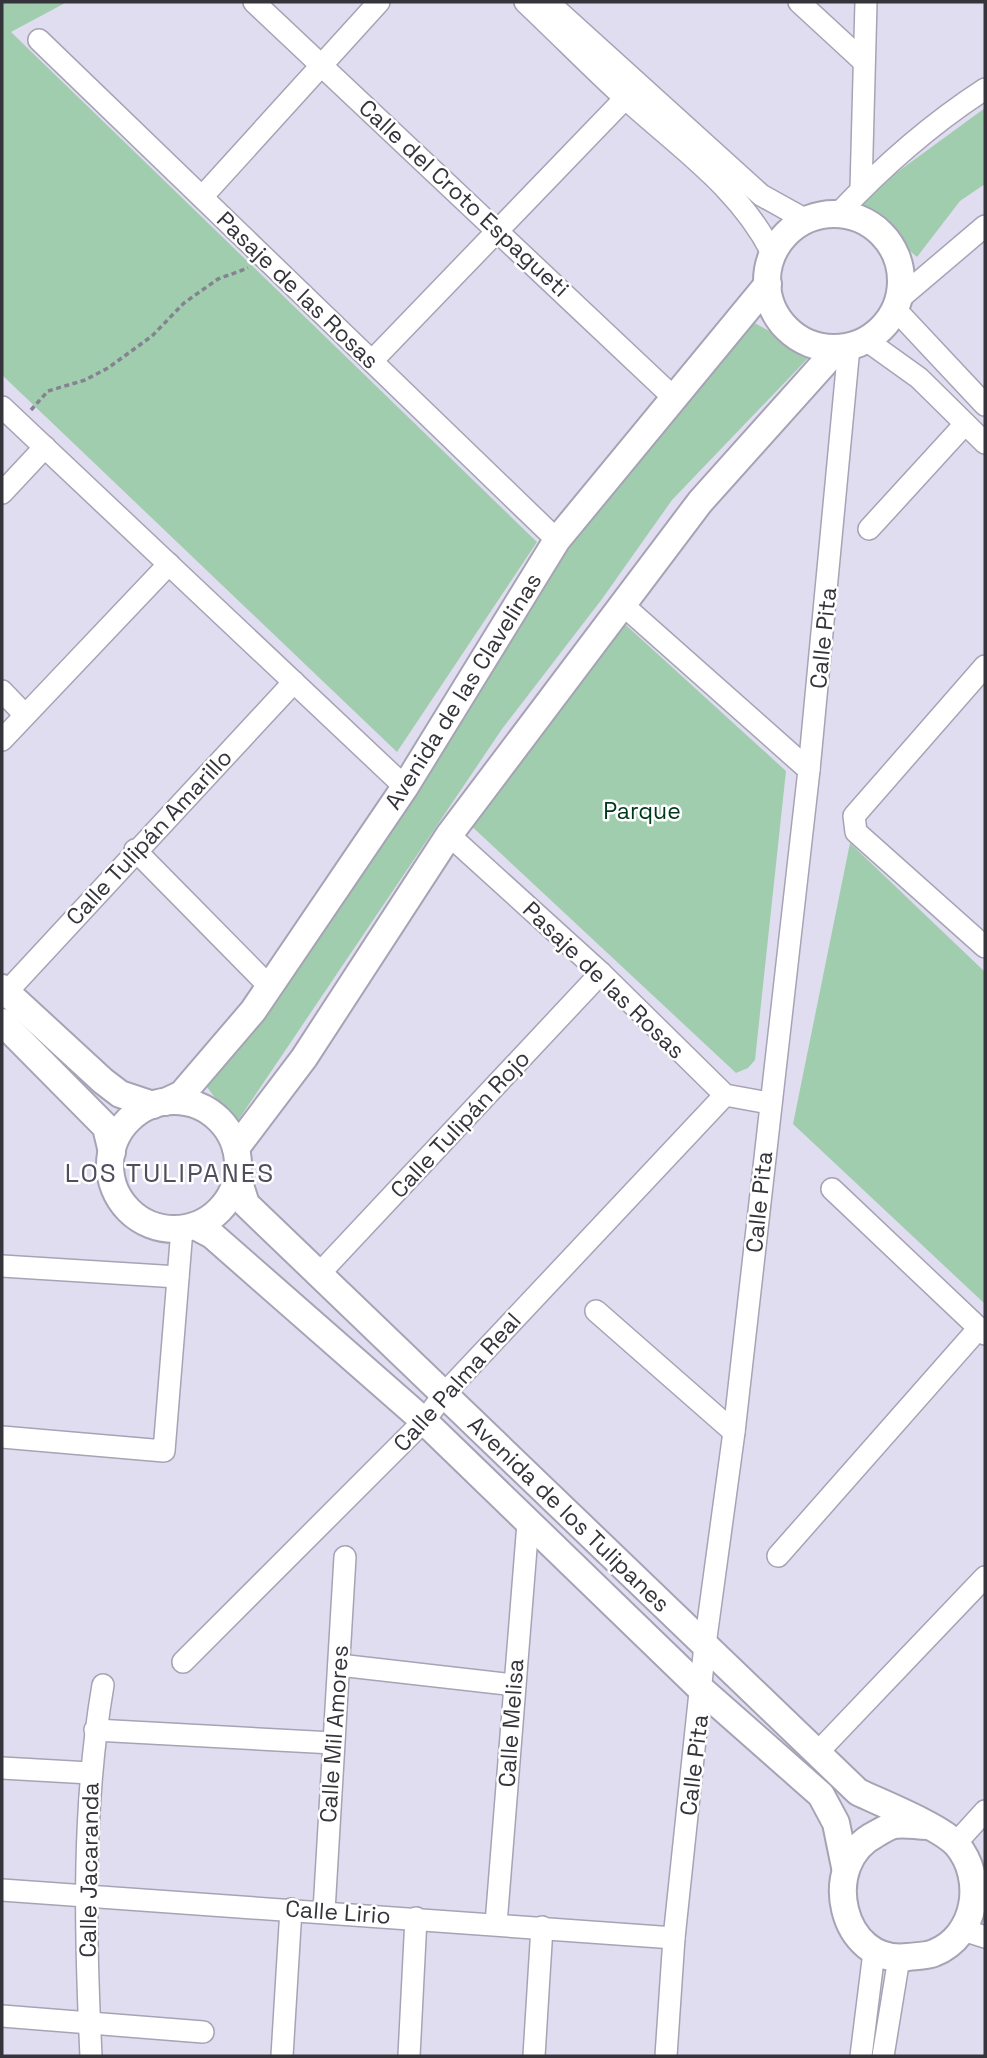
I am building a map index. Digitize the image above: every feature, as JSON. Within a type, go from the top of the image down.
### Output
[{"type":"street","name":"Calle del Croto Espagueti","points":[[254,2],[673,396]]},
{"type":"street","points":[[202,197],[320,63],[379,2]]},
{"type":"street","points":[[525,2],[631,92],[761,195],[806,220]]},
{"type":"street","points":[[548,2],[631,92],[733,193],[762,233],[773,255]]},
{"type":"street","points":[[799,2],[863,61]]},
{"type":"street","points":[[861,189],[866,2]]},
{"type":"street","name":"Pasaje de las Rosas","points":[[39,40],[557,540]]},
{"type":"street","points":[[838,214],[861,189],[942,118],[985,89]]},
{"type":"street","points":[[372,361],[631,92]]},
{"type":"street","points":[[985,405],[897,304],[900,268],[891,245],[862,220],[838,214],[806,220],[786,235],[773,255],[768,284],[773,307],[786,327],[816,345],[851,345],[903,365],[985,443]]},
{"type":"street","points":[[236,1148],[304,1058],[449,835],[700,502],[851,345],[883,327],[897,304],[985,226]]},
{"type":"street","name":"Avenida de las Clavelinas","points":[[159,1103],[182,1094],[253,1011],[405,787],[557,540],[768,284]]},
{"type":"street","name":"Calle Pita","points":[[666,2056],[674,1938],[705,1645],[734,1432],[769,1103],[809,770],[851,345]]},
{"type":"street","points":[[2,407],[405,787]]},
{"type":"street","points":[[869,529],[965,424]]},
{"type":"street","points":[[2,493],[45,447]]},
{"type":"street","points":[[2,740],[169,564]]},
{"type":"street","points":[[623,605],[809,770]]},
{"type":"street","points":[[984,671],[854,816],[856,832],[985,947]]},
{"type":"street","name":"Calle Tulipán Amarillo","points":[[3,992],[294,682]]},
{"type":"street","points":[[2,691],[25,715]]},
{"type":"street","name":"Pasaje de las Rosas","points":[[449,835],[601,974],[725,1095]]},
{"type":"street","points":[[135,850],[269,986]]},
{"type":"street","name":"Calle Tulipán Rojo","points":[[319,1274],[601,974]]},
{"type":"street","points":[[2,1022],[106,1127],[112,1153],[112,1179],[122,1203],[131,1213],[154,1226],[188,1228],[219,1212],[227,1201],[237,1176],[236,1148],[231,1135],[214,1115],[191,1103],[159,1103],[120,1094],[3,992]]},
{"type":"street","points":[[725,1095],[769,1103]]},
{"type":"street","name":"Calle Palma Real","points":[[183,1662],[424,1421],[444,1393],[725,1095]]},
{"type":"street","points":[[112,1153],[122,1128],[159,1103]]},
{"type":"street","name":"Avenida de los Tulipanes","points":[[237,1176],[246,1204],[858,1792],[956,1843]]},
{"type":"street","points":[[778,1556],[982,1331],[832,1189]]},
{"type":"street","points":[[2,1437],[164,1451],[178,1277],[188,1228]]},
{"type":"street","name":"Avenida de los Tulipanes","points":[[188,1228],[212,1235],[424,1421],[702,1690],[821,1795],[836,1823],[845,1867],[841,1901],[855,1933],[887,1955]]},
{"type":"street","points":[[2,1266],[178,1277]]},
{"type":"street","points":[[596,1311],[734,1432]]},
{"type":"street","name":"Calle Melisa","points":[[496,1924],[528,1523]]},
{"type":"street","name":"Calle Mil Amores","points":[[324,1911],[345,1557]]},
{"type":"street","points":[[818,1752],[985,1577]]},
{"type":"street","points":[[339,1664],[514,1685]]},
{"type":"street","name":"Calle Jacaranda","points":[[91,2056],[86,1894],[90,1773],[103,1685]]},
{"type":"street","points":[[95,1730],[333,1743]]},
{"type":"street","points":[[2,1768],[90,1773]]},
{"type":"street","points":[[887,1955],[935,1953],[974,1933],[972,1870],[956,1843],[985,1811]]},
{"type":"street","points":[[845,1867],[864,1840],[894,1825],[927,1826]]},
{"type":"street","name":"Calle Lirio","points":[[2,1889],[674,1938]]},
{"type":"street","points":[[282,2056],[290,1909]]},
{"type":"street","points":[[409,2056],[416,1918]]},
{"type":"street","points":[[534,2056],[542,1927]]},
{"type":"street","points":[[861,2056],[887,1955]]},
{"type":"street","points":[[883,2056],[887,1955]]},
{"type":"street","points":[[2,2016],[203,2032]]},
{"type":"path","points":[[20,424],[48,391],[85,380],[108,368],[152,336],[184,303],[218,279],[245,271],[261,254]]},
{"type":"green space","points":[[2,2],[67,2],[11,32],[537,542],[397,752],[2,375]]},
{"type":"green space","points":[[985,108],[985,184],[960,201],[917,257],[855,203]]},
{"type":"green space","points":[[749,320],[812,354],[672,500],[602,599],[502,729],[235,1125],[207,1087],[196,1087],[417,786],[494,670],[569,536]]},
{"type":"green space","name":"Parque","points":[[616,616],[786,771],[755,1060],[748,1068],[736,1073],[466,821]]},
{"type":"green space","points":[[850,843],[985,972],[985,1304],[793,1124]]},
{"type":"district","name":"LOS TULIPANES","points":[[170,1173]]}]
